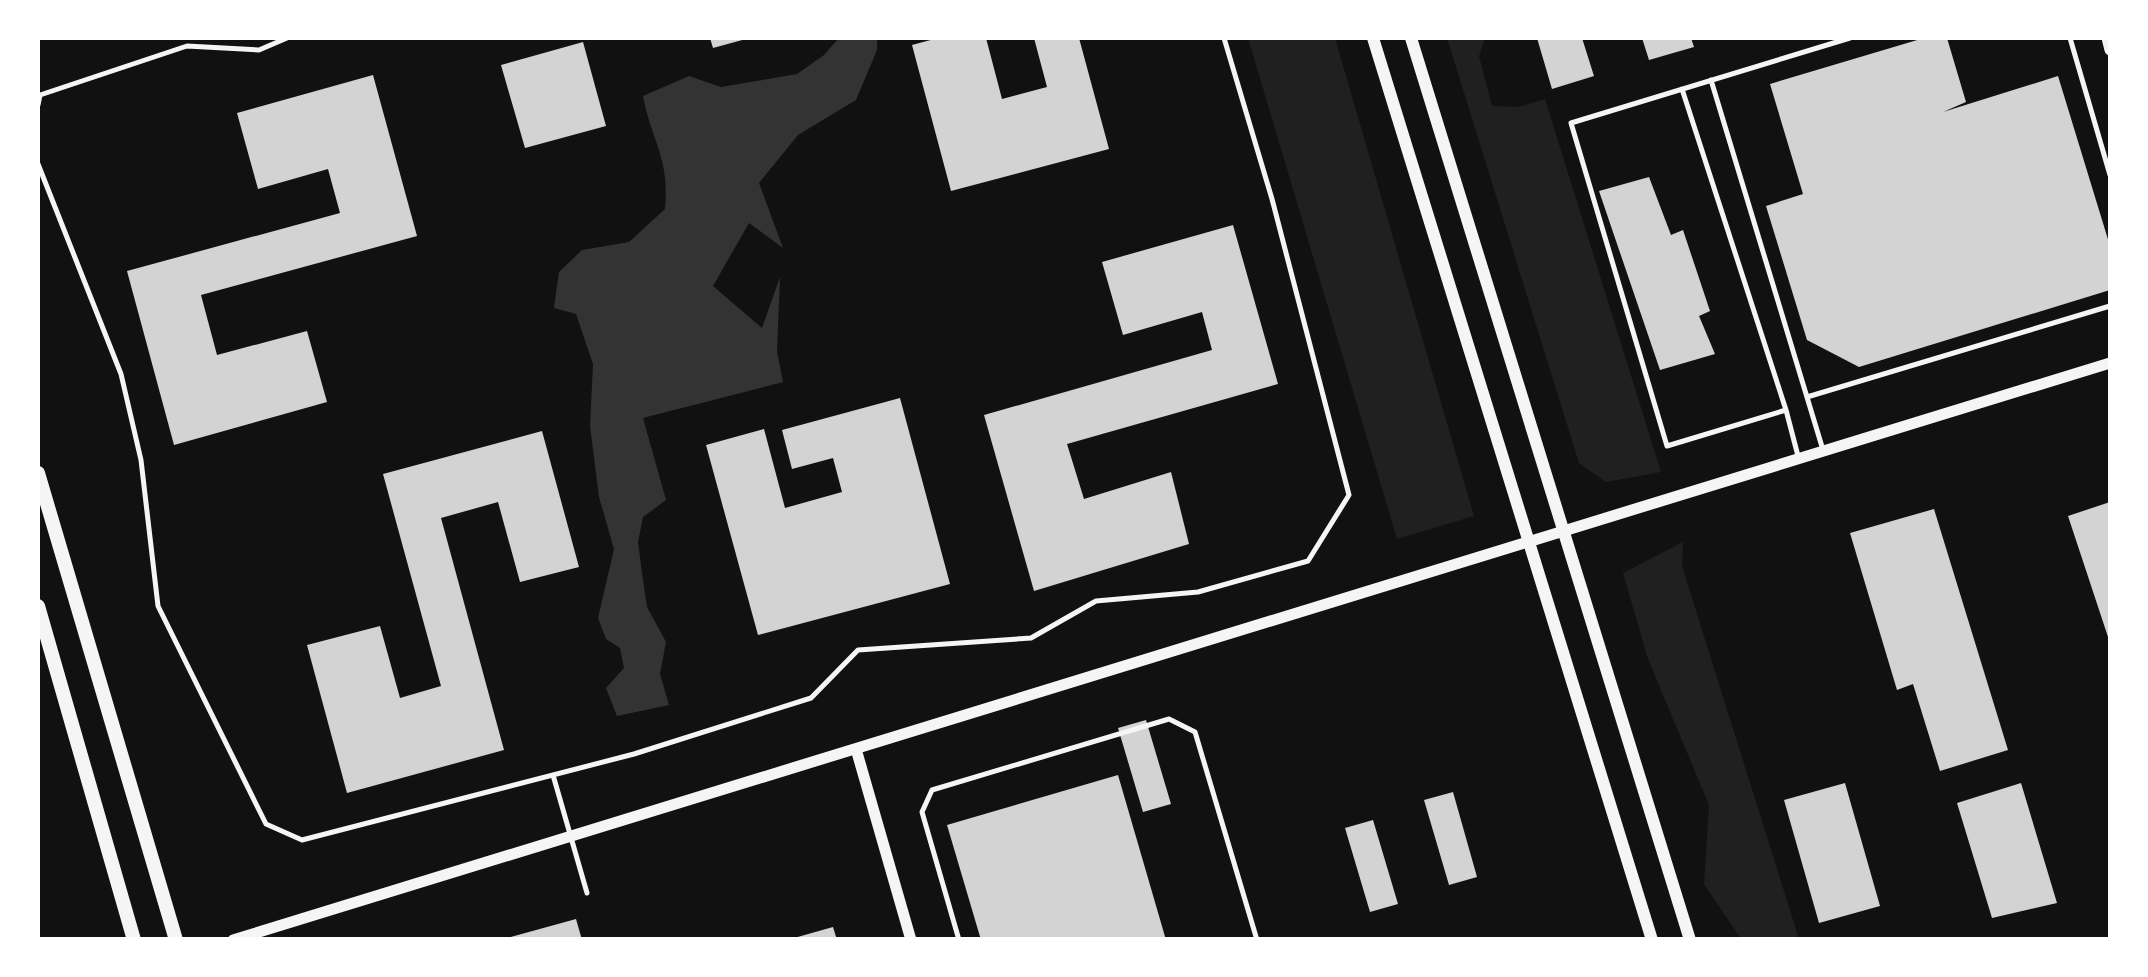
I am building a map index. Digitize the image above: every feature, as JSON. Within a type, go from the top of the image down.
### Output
[{"type":"main road","points":[[1373,38],[1526,545],[1652,940]]},
{"type":"main road","points":[[1410,38],[1690,940]]},
{"type":"main road","points":[[38,472],[176,940]]},
{"type":"main road","points":[[38,606],[134,940]]},
{"type":"street","points":[[2106,38],[2110,50]]},
{"type":"street","points":[[233,940],[2110,363]]},
{"type":"street","points":[[856,750],[911,940]]},
{"type":"lane","points":[[38,104],[40,95],[186,46],[259,50],[286,38]]},
{"type":"lane","points":[[38,164],[122,374],[141,460],[158,606],[266,824],[302,840],[553,775],[811,698],[858,650],[1031,638],[1096,600],[1198,592],[1308,561],[1348,495],[1272,198],[1224,38]]},
{"type":"lane","points":[[1786,410],[1667,446],[1571,122],[1850,38]]},
{"type":"lane","points":[[2070,38],[2110,175]]},
{"type":"lane","points":[[1710,80],[1824,453]]},
{"type":"lane","points":[[1682,89],[1799,460]]},
{"type":"lane","points":[[1806,397],[2110,306]]},
{"type":"lane","points":[[960,940],[922,812],[932,790],[1169,719],[1196,732],[1256,940]]},
{"type":"lane","points":[[553,775],[587,893]]},
{"type":"shaded area","points":[[839,38],[877,38],[877,50],[856,100],[798,135],[759,183],[783,248],[749,223],[713,286],[762,328],[780,277],[777,352],[783,382],[643,418],[666,500],[643,517],[638,542],[647,607],[666,642],[660,674],[669,705],[617,716],[606,688],[624,668],[620,648],[606,639],[598,618],[614,549],[599,497],[590,426],[593,364],[576,314],[554,308],[559,272],[582,250],[629,242],[665,209],[663,163],[643,96],[689,76],[721,87],[797,74],[824,55]]},
{"type":"shaded area","points":[[1248,38],[1335,38],[1474,516],[1397,539]]},
{"type":"shaded area","points":[[1447,38],[1485,38],[1479,56],[1492,106],[1518,107],[1545,99],[1661,472],[1606,482],[1579,463]]},
{"type":"shaded area","points":[[1683,542],[1682,566],[1799,939],[1741,939],[1704,884],[1709,805],[1648,659],[1623,573]]},
{"type":"building","points":[[710,38],[746,38],[746,39],[713,48]]},
{"type":"building","points":[[938,38],[986,38],[1002,99],[1047,87],[1034,38],[1079,38],[1109,149],[951,191],[912,45]]},
{"type":"building","points":[[1537,38],[1582,38],[1594,76],[1552,89]]},
{"type":"building","points":[[1642,38],[1691,38],[1694,47],[1649,60]]},
{"type":"building","points":[[1924,38],[1947,38],[1966,102],[1943,112],[2058,76],[2110,246],[2110,290],[1859,367],[1807,340],[1766,206],[1803,194],[1770,84]]},
{"type":"building","points":[[583,42],[606,126],[525,148],[501,65]]},
{"type":"building","points":[[373,75],[417,236],[201,295],[217,355],[307,331],[327,402],[174,445],[127,271],[340,213],[328,169],[258,189],[237,113]]},
{"type":"building","points":[[1649,177],[1671,235],[1683,230],[1710,311],[1699,316],[1715,354],[1660,370],[1599,191]]},
{"type":"building","points":[[1233,225],[1278,384],[1067,444],[1084,499],[1171,472],[1189,544],[1034,591],[984,415],[1212,350],[1202,312],[1123,335],[1102,262]]},
{"type":"building","points":[[900,398],[950,584],[758,635],[706,445],[764,429],[785,508],[842,492],[833,458],[792,469],[782,430]]},
{"type":"building","points":[[542,431],[579,567],[520,582],[498,502],[441,518],[504,750],[347,793],[307,645],[380,626],[400,698],[441,686],[383,474]]},
{"type":"building","points":[[2110,502],[2110,643],[2068,516]]},
{"type":"building","points":[[1934,509],[2008,750],[1940,771],[1913,684],[1897,690],[1850,533]]},
{"type":"building","points":[[1146,720],[1171,804],[1143,812],[1118,728]]},
{"type":"building","points":[[1118,775],[1166,940],[981,940],[947,825]]},
{"type":"building","points":[[1845,783],[1880,906],[1819,923],[1784,800]]},
{"type":"building","points":[[2021,783],[2057,903],[1992,918],[1957,803]]},
{"type":"building","points":[[1453,792],[1477,877],[1449,885],[1424,800]]},
{"type":"building","points":[[1373,820],[1398,904],[1370,912],[1345,828]]},
{"type":"building","points":[[576,919],[582,940],[507,940],[507,938]]},
{"type":"building","points":[[833,927],[837,940],[794,940],[794,938]]}]
